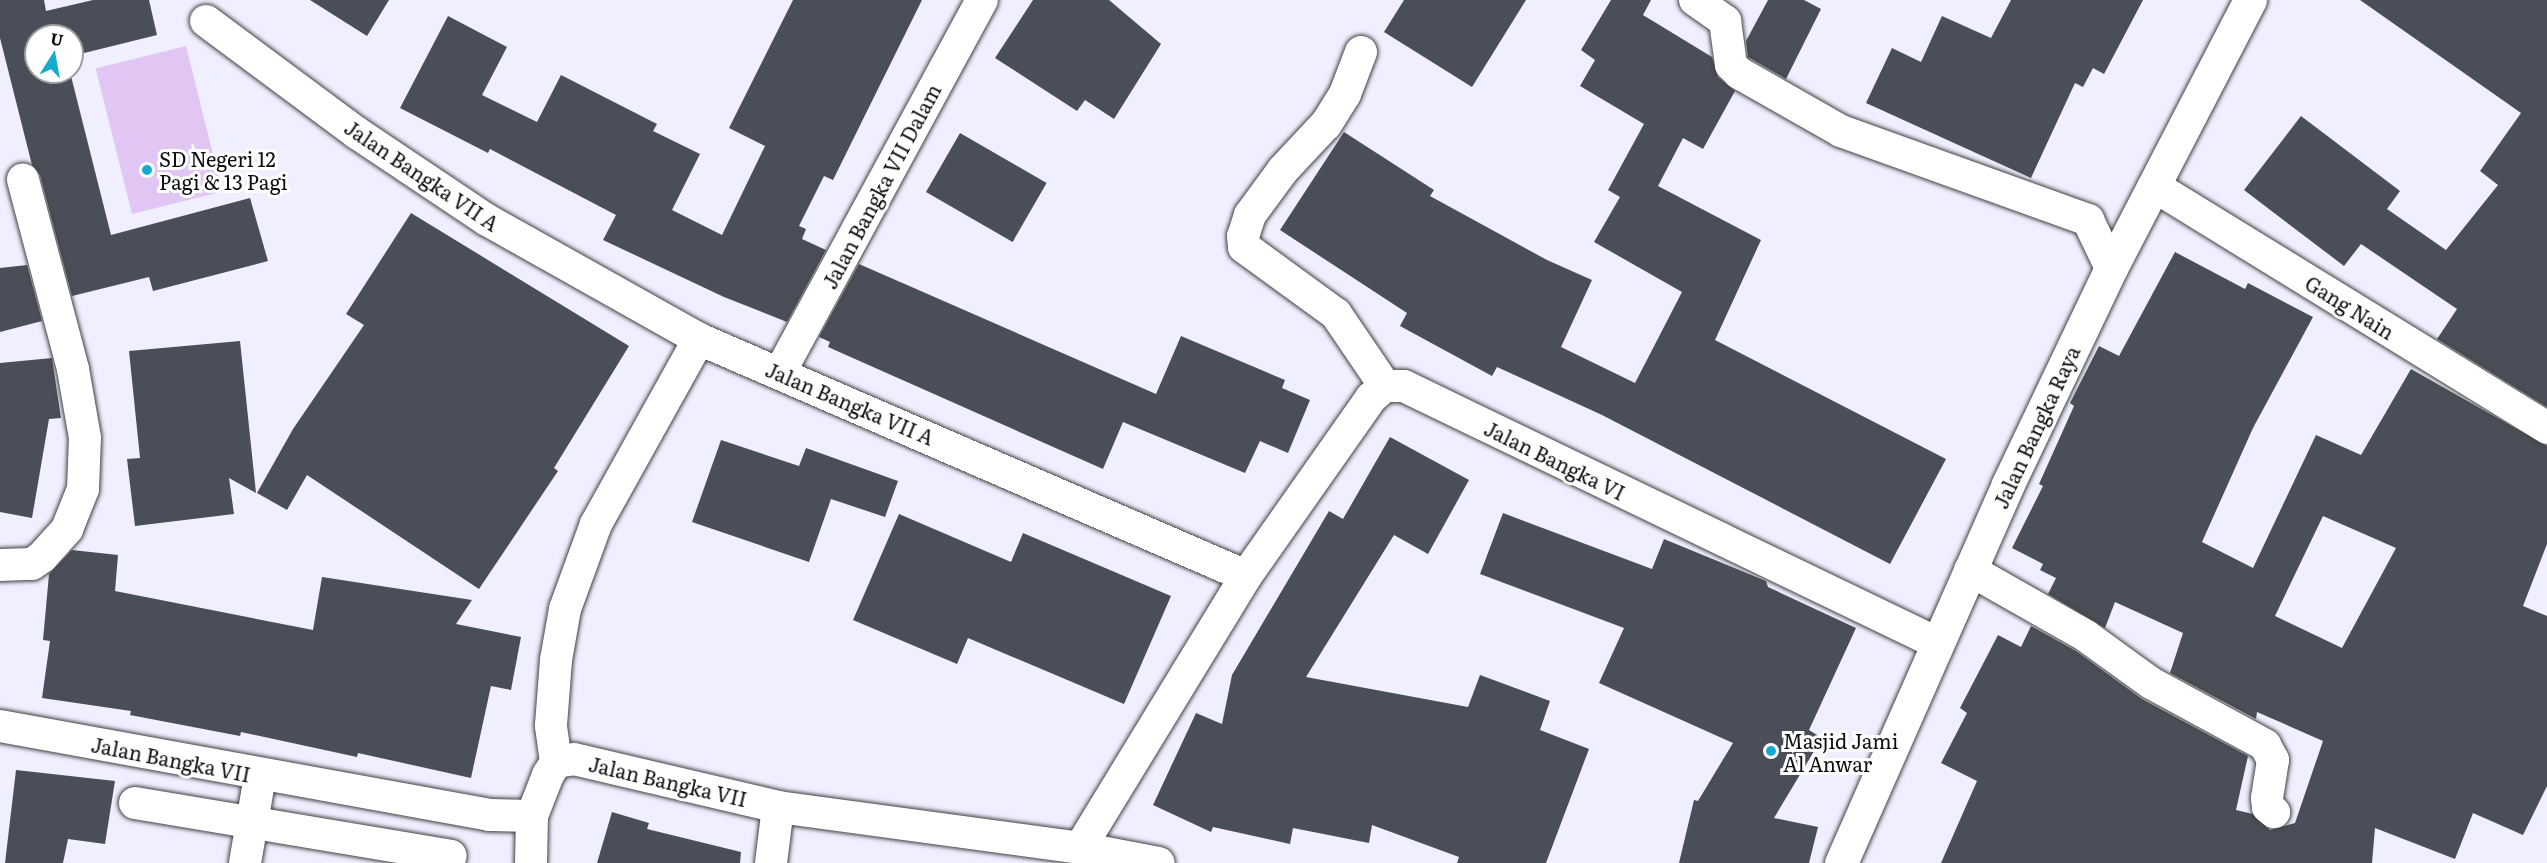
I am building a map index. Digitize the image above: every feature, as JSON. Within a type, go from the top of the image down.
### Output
[{"type":"street","name":"Jalan Bangka VII Dalam","points":[[780,372],[982,0]]},
{"type":"street","points":[[1695,0],[1725,21],[1731,65],[1739,73],[1841,131],[2088,220],[2111,268]]},
{"type":"street","name":"Jalan Bangka Raya","points":[[1841,863],[1970,570],[2111,268],[2250,0]]},
{"type":"street","name":"Jalan Bangka VII A","points":[[206,21],[357,133],[487,220],[699,339],[780,372],[1246,576]]},
{"type":"street","points":[[1080,848],[1246,576],[1371,398],[1385,386],[1336,314],[1244,247],[1243,236],[1250,215],[1283,170],[1326,123],[1345,94],[1361,52]]},
{"type":"street","points":[[0,566],[32,564],[42,557],[67,529],[83,489],[85,438],[73,369],[23,180]]},
{"type":"street","name":"Gang Nain","points":[[2154,186],[2547,428]]},
{"type":"street","points":[[531,863],[532,816],[556,762],[551,725],[555,660],[565,609],[596,524],[699,339]]},
{"type":"street","name":"Jalan Bangka VI","points":[[1385,386],[1404,386],[1937,643]]},
{"type":"street","points":[[1970,570],[2086,636],[2151,683],[2265,745],[2273,760],[2267,798],[2268,807],[2274,812]]},
{"type":"street","name":"Jalan Bangka VII","points":[[0,726],[260,776],[489,815],[532,816]]},
{"type":"street","name":"Jalan Bangka VII","points":[[556,762],[574,759],[778,807],[999,850],[1080,848],[1159,863]]},
{"type":"street","points":[[244,863],[260,776]]},
{"type":"street","points":[[135,803],[451,856]]},
{"type":"street","points":[[771,863],[778,807]]},
{"type":"shaded area","points":[[186,46],[222,192],[132,214],[96,68]]},
{"type":"building","points":[[0,0],[44,0],[46,11],[93,0],[149,0],[157,35],[84,53],[84,24],[24,24],[24,84],[73,84],[111,235],[250,198],[268,261],[153,291],[149,277],[72,296],[40,175],[32,165],[0,38]]},
{"type":"building","points":[[310,0],[389,0],[367,36]]},
{"type":"building","points":[[793,0],[922,0],[833,180],[824,176],[799,226],[806,229],[802,239],[826,250],[787,322],[724,297],[603,240],[616,215],[490,149],[488,153],[400,108],[448,16],[507,47],[482,95],[537,122],[561,75],[657,124],[653,131],[700,154],[672,210],[722,235],[765,146],[729,128]]},
{"type":"building","points":[[1033,0],[1109,0],[1161,44],[1114,119],[1085,100],[1077,111],[995,58]]},
{"type":"building","points":[[1404,0],[1526,0],[1472,87],[1384,32]]},
{"type":"building","points":[[1611,0],[1651,0],[1643,15],[1712,57],[1718,77],[1735,91],[1703,149],[1683,138],[1658,186],[1761,240],[1715,340],[1946,459],[1890,564],[1602,415],[1497,367],[1492,376],[1400,326],[1407,313],[1280,230],[1344,132],[1434,190],[1430,196],[1547,260],[1592,280],[1561,347],[1635,383],[1682,292],[1594,242],[1620,197],[1608,190],[1644,124],[1580,86],[1595,60],[1581,50]]},
{"type":"building","points":[[1768,0],[1804,0],[1821,9],[1786,79],[1748,57],[1746,41]]},
{"type":"building","points":[[2011,0],[2143,0],[2104,74],[2093,68],[2083,87],[2075,83],[2031,178],[1866,103],[1892,48],[1921,62],[1942,16],[1991,38]]},
{"type":"building","points":[[2360,0],[2547,0],[2547,407],[2437,339],[2457,309],[2361,244],[2344,266],[2244,190],[2301,116],[2400,191],[2387,209],[2446,250],[2498,185],[2480,171],[2521,113]]},
{"type":"building","points":[[960,133],[1047,183],[1013,242],[926,192]]},
{"type":"building","points":[[411,213],[629,346],[554,468],[558,471],[479,589],[307,475],[287,510],[257,493],[293,429],[364,325],[346,314]]},
{"type":"building","points":[[2175,252],[2245,289],[2248,283],[2313,317],[2253,428],[2202,542],[2253,568],[2316,435],[2361,455],[2411,369],[2547,446],[2547,544],[2523,606],[2547,616],[2547,786],[2523,835],[2473,813],[2455,859],[2375,828],[2372,863],[1941,863],[1977,781],[1941,763],[1967,713],[1960,708],[1998,635],[2021,647],[2031,626],[2076,651],[2142,699],[2248,756],[2236,810],[2253,814],[2270,830],[2295,823],[2323,741],[2257,712],[2256,719],[2170,673],[2183,633],[2115,602],[2105,628],[2048,594],[2056,578],[2040,570],[2043,564],[2012,548],[2043,486],[2039,484],[2074,406],[2070,403],[2099,346],[2119,356]],"holes":[[[2323,516],[2396,548],[2342,648],[2275,616]]]},
{"type":"building","points":[[859,264],[1156,394],[1181,336],[1285,380],[1282,388],[1310,400],[1288,453],[1260,441],[1245,473],[1123,422],[1103,469],[828,347],[830,342],[819,337]]},
{"type":"building","points":[[27,265],[42,321],[0,332],[0,268]]},
{"type":"building","points":[[240,341],[256,493],[229,478],[234,514],[135,526],[127,459],[140,458],[129,351]]},
{"type":"building","points":[[52,358],[61,418],[49,419],[32,518],[0,512],[0,363]]},
{"type":"building","points":[[1390,437],[1469,480],[1428,554],[1394,535],[1306,677],[1468,707],[1480,675],[1550,701],[1540,730],[1589,749],[1546,863],[1457,863],[1459,857],[1372,825],[1369,843],[1293,828],[1290,844],[1213,827],[1211,832],[1153,805],[1196,713],[1222,724],[1232,675],[1329,511],[1343,519]]},
{"type":"building","points":[[721,440],[799,466],[806,448],[898,481],[885,517],[831,499],[809,562],[692,522]]},
{"type":"building","points":[[1503,513],[1652,569],[1664,539],[1766,581],[1768,587],[1856,628],[1809,730],[1822,738],[1774,818],[1818,827],[1809,863],[1679,863],[1694,800],[1698,801],[1733,743],[1599,683],[1624,628],[1480,574]]},
{"type":"building","points":[[899,514],[1011,562],[1023,533],[1171,596],[1124,704],[968,638],[957,664],[853,620]]},
{"type":"building","points":[[72,550],[118,555],[115,591],[313,630],[322,577],[472,600],[456,624],[521,637],[511,690],[491,686],[471,778],[358,753],[357,757],[241,732],[240,736],[130,715],[131,711],[42,698],[50,641],[43,640],[49,574]]},
{"type":"building","points":[[16,770],[115,781],[105,844],[68,839],[63,863],[5,863]]},
{"type":"building","points":[[612,812],[649,823],[647,829],[741,852],[740,863],[597,863]]},
{"type":"place","name":"SD Negeri 12 Pagi & 13 Pagi","points":[[147,170]]},
{"type":"place","name":"Masjid Jami Al Anwar","points":[[1771,751]]}]
